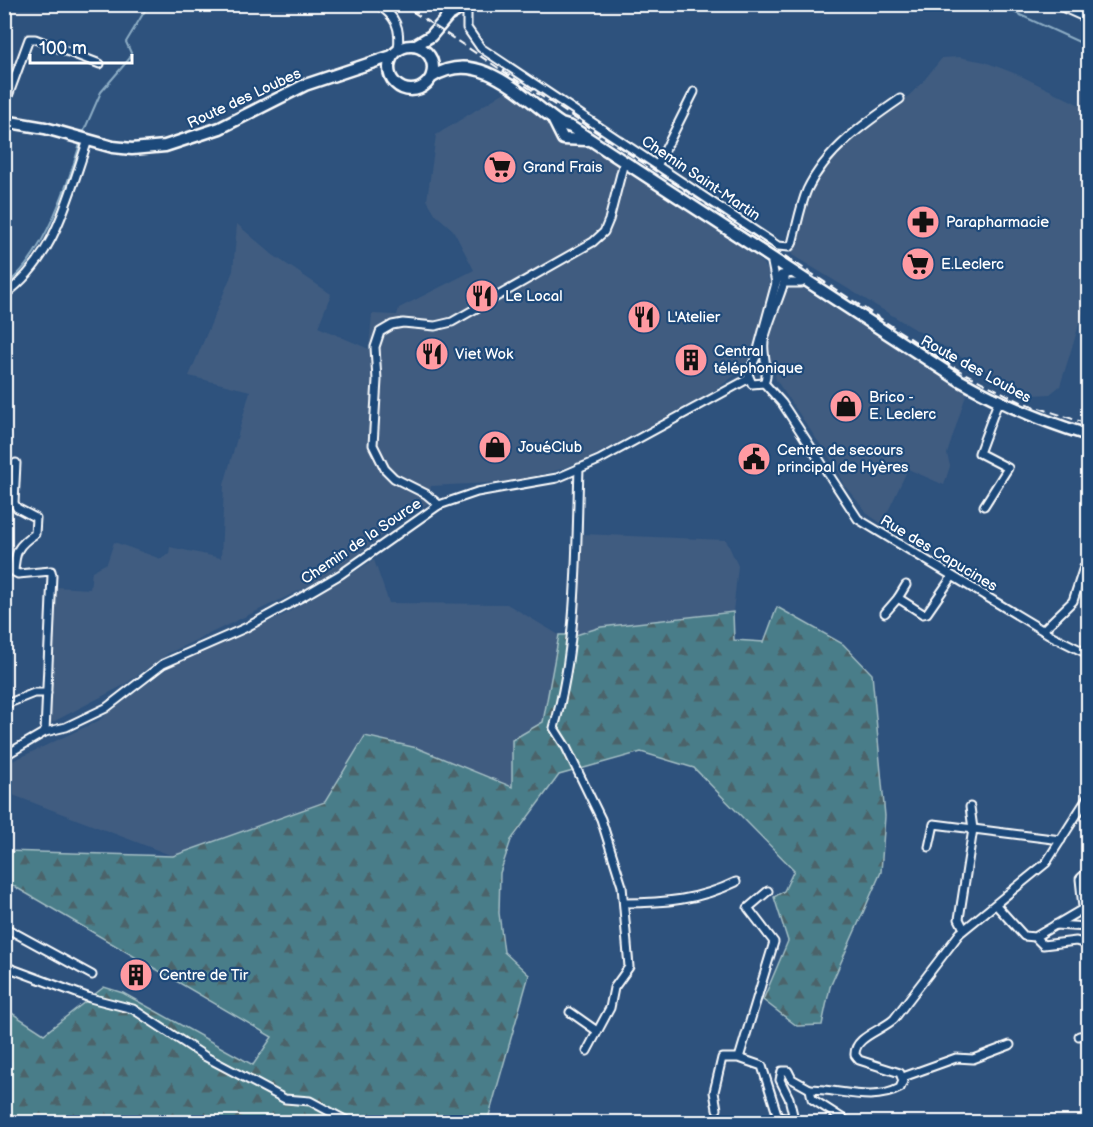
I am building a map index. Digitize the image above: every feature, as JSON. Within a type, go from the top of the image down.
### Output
[{"type":"highway","points":[[1061,4],[1089,16]]},
{"type":"main road","points":[[451,68],[432,77],[424,86],[412,90],[396,84],[389,74],[395,53],[431,36],[448,16],[468,5]]},
{"type":"main road","points":[[431,36],[432,77]]},
{"type":"main road","points":[[413,46],[431,57]]},
{"type":"main road","name":"Route des Loubes","points":[[4,121],[45,128],[132,149],[178,144],[220,128],[305,85],[395,53]]},
{"type":"main road","name":"Route des Loubes","points":[[431,57],[451,68],[472,68],[488,73],[534,103],[568,132],[589,140],[624,162],[761,252],[790,275]]},
{"type":"main road","name":"Route des Loubes","points":[[354,68],[373,67],[389,74]]},
{"type":"main road","name":"Route des Loubes","points":[[761,252],[790,275],[998,402],[1041,421],[1089,435]]},
{"type":"street","points":[[377,4],[393,16],[400,37],[395,53]]},
{"type":"street","name":"Chemin Saint-Martin","points":[[468,5],[467,28],[481,48],[778,246],[785,247],[792,244],[808,188],[848,137],[900,99]]},
{"type":"street","points":[[400,37],[413,46]]},
{"type":"street","points":[[4,107],[29,39],[35,39],[100,64]]},
{"type":"street","points":[[658,164],[694,92]]},
{"type":"street","points":[[4,295],[31,272],[50,244],[88,140]]},
{"type":"street","points":[[439,505],[426,494],[394,478],[385,469],[372,445],[377,380],[375,347],[380,332],[392,325],[403,323],[435,326],[452,322],[578,253],[604,232],[624,162]]},
{"type":"street","points":[[772,263],[777,283],[748,379],[754,385],[764,383],[767,376],[764,340],[779,290],[790,275]]},
{"type":"street","points":[[777,283],[790,275]]},
{"type":"street","points":[[751,369],[759,366],[766,371]]},
{"type":"street","name":"Chemin de la Source","points":[[4,756],[45,732],[66,727],[106,708],[163,663],[245,628],[300,598],[341,574],[439,505],[477,492],[537,483],[579,468],[748,379]]},
{"type":"street","name":"Rue des Capucines","points":[[764,383],[782,403],[858,519],[952,577],[1089,654]]},
{"type":"street","points":[[984,506],[1008,468],[980,453],[998,402]]},
{"type":"street","points":[[16,464],[14,503],[17,508],[36,518],[35,534],[20,544],[15,553],[14,572],[18,574],[51,571],[52,575],[45,732]]},
{"type":"street","points":[[579,468],[578,561],[573,625],[560,707],[554,728],[566,747],[601,819],[622,886],[628,967],[614,988],[610,1008],[587,1051]]},
{"type":"street","points":[[1043,630],[1073,601],[1084,567],[1089,567]]},
{"type":"street","points":[[898,598],[923,614],[927,613],[952,577]]},
{"type":"street","points":[[885,614],[906,585]]},
{"type":"street","points":[[4,705],[34,693],[47,693]]},
{"type":"street","points":[[903,1077],[900,1073],[859,1060],[854,1048],[860,1041],[883,1029],[894,1019],[964,929],[1046,863],[1089,797]]},
{"type":"street","points":[[964,929],[959,917],[973,829],[970,807]]},
{"type":"street","points":[[1081,810],[1089,814]]},
{"type":"street","points":[[929,847],[934,824],[1061,840]]},
{"type":"street","points":[[996,905],[1024,936],[1035,937],[1086,906],[1080,879],[1089,871]]},
{"type":"street","points":[[624,903],[689,900],[713,893],[736,882]]},
{"type":"street","points":[[739,1058],[774,942],[748,908],[768,891]]},
{"type":"street","points":[[1054,925],[1089,927]]},
{"type":"street","points":[[4,927],[92,975]]},
{"type":"street","points":[[1035,937],[1043,945],[1076,941],[1089,945]]},
{"type":"street","points":[[4,966],[90,998],[133,1009],[206,1057],[285,1099],[310,1101],[349,1122]]},
{"type":"street","points":[[570,1012],[597,1031]]},
{"type":"street","points":[[1079,1036],[1089,1035]]},
{"type":"street","points":[[903,1077],[956,1058],[973,1059],[1010,1046]]},
{"type":"street","points":[[717,1109],[714,1092],[722,1058],[739,1058],[762,1065],[778,1117],[794,1119],[789,1098],[780,1080],[782,1071],[788,1071],[792,1079],[810,1089],[852,1095],[879,1094],[900,1088],[903,1077]]},
{"type":"street","points":[[810,1089],[812,1099],[848,1122]]},
{"type":"shaded area","points":[[959,57],[985,62],[1019,75],[1088,109],[1086,140],[1088,145],[1088,296],[1060,386],[1050,394],[1035,395],[976,366],[792,255],[816,180],[857,133],[899,105],[921,84],[942,58]]},
{"type":"shaded area","points":[[508,90],[757,257],[769,271],[768,280],[787,278],[967,392],[947,454],[950,466],[944,485],[908,469],[882,524],[869,515],[843,484],[839,472],[776,380],[775,372],[767,362],[750,356],[742,370],[714,391],[586,460],[552,472],[508,482],[431,486],[427,504],[394,526],[334,574],[169,653],[124,685],[51,723],[48,715],[55,587],[90,589],[92,571],[107,563],[114,542],[161,559],[169,553],[170,547],[221,558],[224,485],[250,391],[189,376],[233,271],[237,224],[273,255],[331,294],[318,327],[369,349],[372,314],[397,315],[399,308],[474,270],[453,230],[436,215],[427,200],[436,135]]},
{"type":"shaded area","points":[[583,534],[726,540],[738,566],[733,612],[601,627],[576,635]]},
{"type":"shaded area","points":[[374,560],[389,603],[507,604],[559,635],[543,722],[512,740],[513,787],[417,748],[366,736],[326,802],[173,856],[5,792],[4,765],[98,721],[177,661],[282,616]]},
{"type":"green space","points":[[777,607],[843,644],[872,674],[885,816],[881,872],[830,987],[822,1025],[797,1026],[763,1000],[788,941],[774,897],[784,891],[794,870],[694,768],[641,752],[559,775],[511,840],[500,873],[499,913],[504,952],[529,975],[489,1122],[5,1122],[4,1008],[44,1034],[104,987],[123,993],[253,1065],[272,1037],[5,881],[5,851],[173,856],[325,802],[365,736],[417,748],[512,787],[512,740],[543,722],[559,635],[576,635],[601,627],[733,612],[734,640],[764,642]]},
{"type":"waterway","points":[[83,133],[101,92],[130,58],[131,53],[126,42],[149,4]]},
{"type":"waterway","points":[[996,4],[1088,46]]},
{"type":"waterway","points":[[4,286],[18,274],[41,241],[60,201],[80,144]]},
{"type":"railway","points":[[401,4],[960,371],[1021,402],[1088,424]]},
{"type":"place","name":"Grand Frais","points":[[500,167]]},
{"type":"place","name":"Parapharmacie","points":[[923,222]]},
{"type":"place","name":"E.Leclerc","points":[[918,264]]},
{"type":"place","name":"Le Local","points":[[482,296]]},
{"type":"place","name":"L'Atelier","points":[[644,317]]},
{"type":"place","name":"Viet Wok","points":[[432,354]]},
{"type":"place","name":"Central téléphonique","points":[[691,360]]},
{"type":"place","name":"Brico - E. Leclerc","points":[[846,406]]},
{"type":"place","name":"JouéClub","points":[[495,447]]},
{"type":"place","name":"Centre de secours principal de Hyères","points":[[754,459]]},
{"type":"place","name":"Centre de Tir","points":[[136,975]]}]
